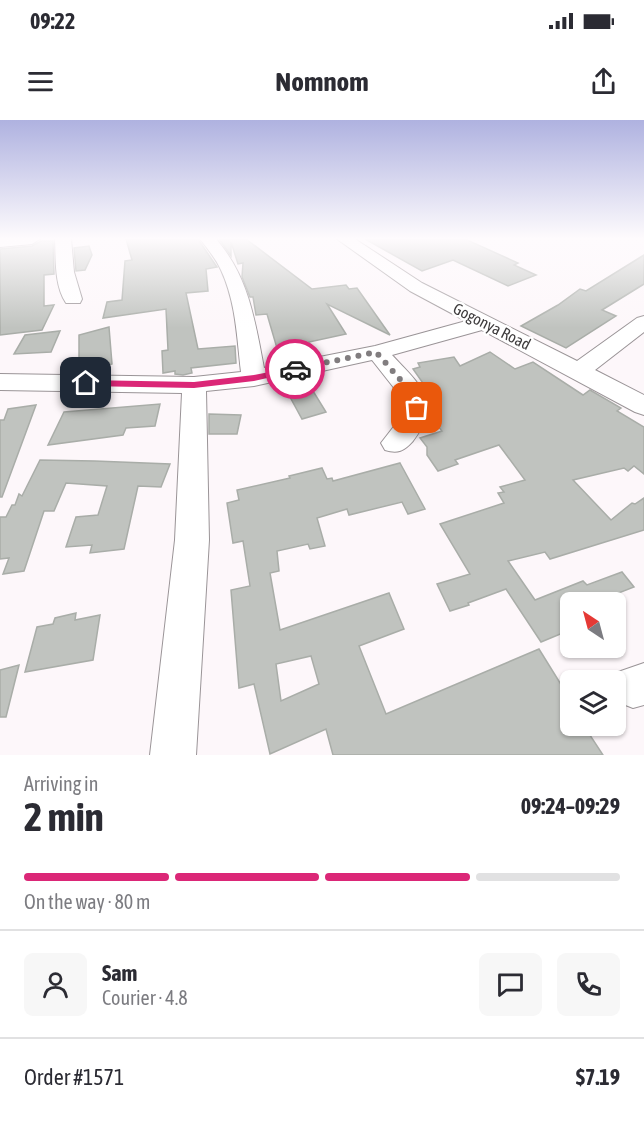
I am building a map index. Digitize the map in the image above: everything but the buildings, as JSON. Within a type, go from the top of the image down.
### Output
[{"type":"street","points":[[66,269],[73,299]]},
{"type":"street","points":[[230,269],[241,299],[254,378]]},
{"type":"street","name":"Gogonya Road","points":[[389,269],[416,287],[487,322],[644,406]]},
{"type":"street","points":[[0,382],[194,385],[254,378],[376,352],[487,322]]},
{"type":"street","points":[[579,371],[644,322]]},
{"type":"street","points":[[376,352],[405,385],[416,404],[415,416],[395,443]]},
{"type":"street","points":[[173,755],[192,540],[194,385]]},
{"type":"way so far","points":[[295,369],[376,352],[405,385],[417,408]]},
{"type":"route","points":[[86,383],[194,385],[254,378],[295,369]]}]
